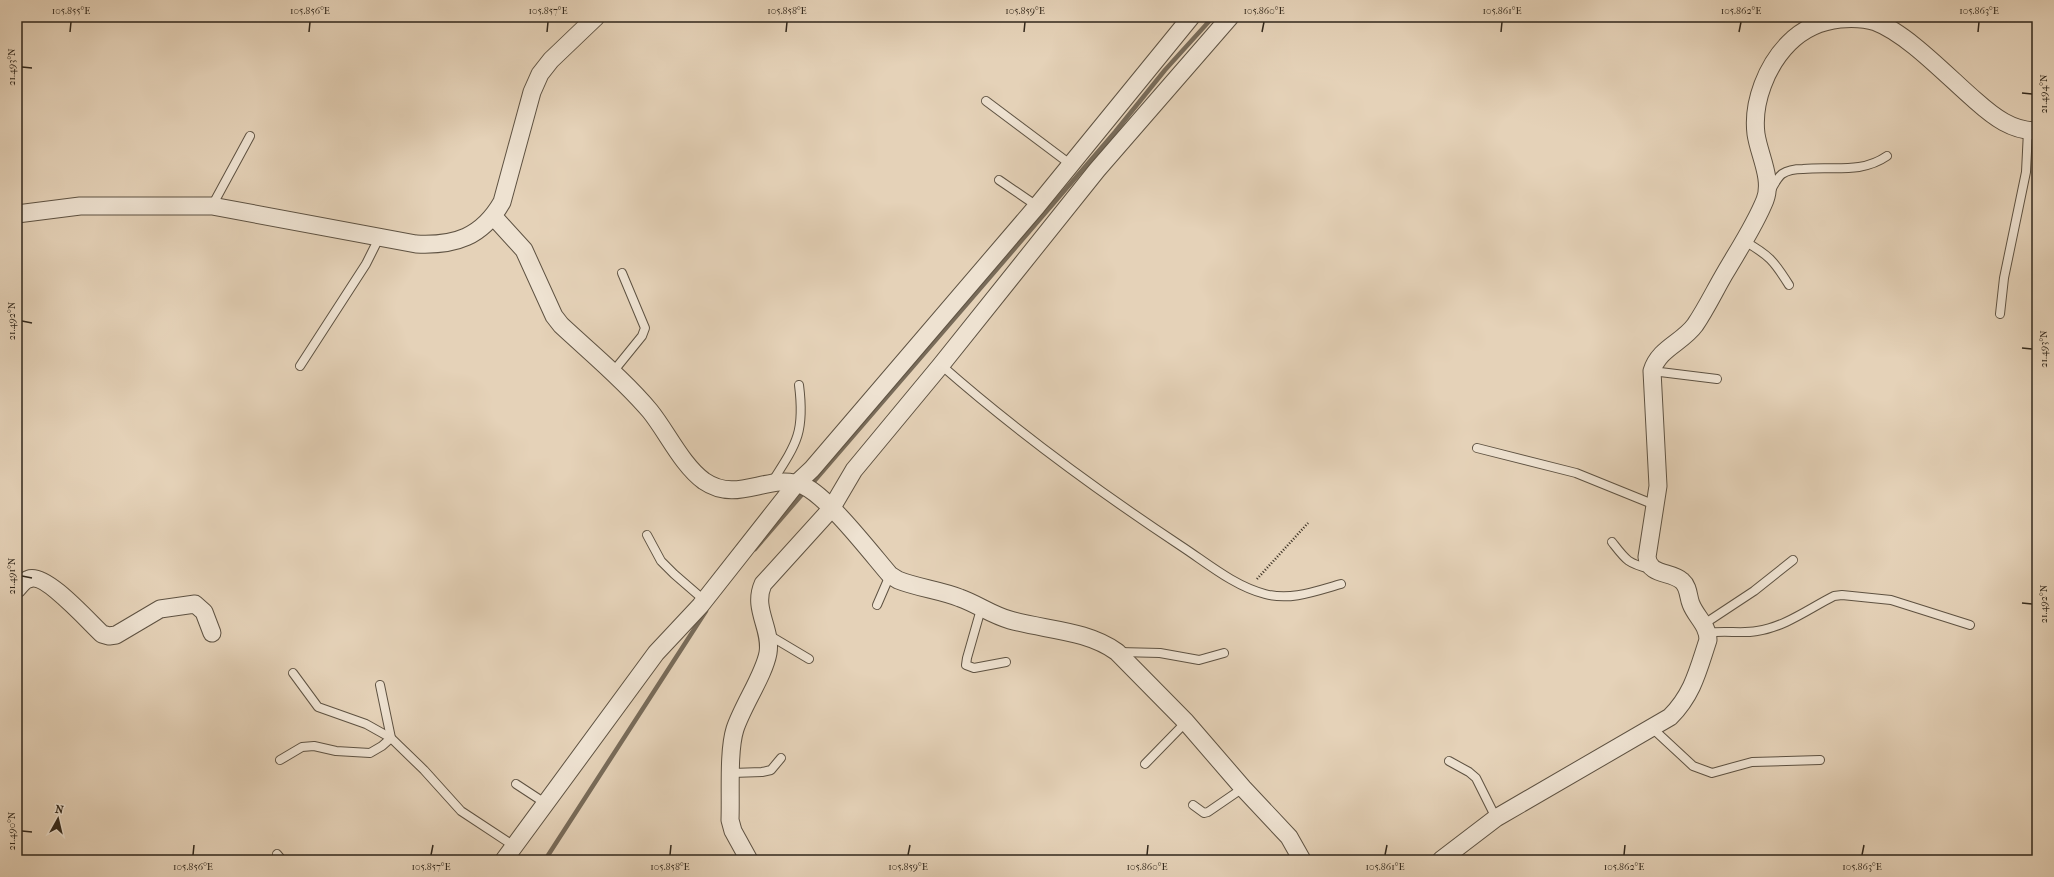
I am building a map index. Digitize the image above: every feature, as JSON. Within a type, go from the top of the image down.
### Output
[{"type":"street","points":[[17,214],[80,206],[212,206],[416,244],[436,245],[458,241],[474,233],[494,217],[502,202],[532,92],[540,74],[551,60],[596,17]]},
{"type":"street","points":[[509,853],[656,653],[698,607],[823,457],[1038,206],[1070,164],[1191,17]]},
{"type":"street","points":[[749,860],[733,831],[730,820],[732,746],[735,730],[768,653],[766,634],[758,603],[759,593],[763,584],[1097,170],[1230,17]]},
{"type":"street","points":[[1441,860],[1496,818],[1670,717],[1682,705],[1692,687],[1708,640],[1706,628],[1691,604],[1686,586],[1682,581],[1652,569],[1648,564],[1647,557],[1658,486],[1652,371],[1660,354],[1694,327],[1744,241],[1767,196],[1768,183],[1756,134],[1756,114],[1762,85],[1774,61],[1790,42],[1810,27],[1832,20],[1856,18],[1875,22],[1896,32],[1993,116],[2016,128],[2032,131]]},
{"type":"street","points":[[494,217],[524,250],[554,316],[561,325],[651,412],[693,470],[704,481],[719,488],[736,491],[772,483],[800,485],[828,505],[890,575],[908,584],[962,598],[981,609],[1010,620],[1090,638],[1105,644],[1117,652],[1186,722],[1243,788],[1289,837],[1302,860]]},
{"type":"street","points":[[17,589],[28,579],[34,578],[48,583],[102,634],[109,636],[116,634],[160,609],[195,604],[204,612],[212,633]]},
{"type":"lane","points":[[986,101],[1070,164]]},
{"type":"lane","points":[[2000,314],[2013,228],[2026,172],[2032,131]]},
{"type":"lane","points":[[212,206],[250,136]]},
{"type":"lane","points":[[1767,196],[1781,175],[1790,170],[1811,168],[1851,169],[1876,163],[1887,156]]},
{"type":"lane","points":[[999,180],[1038,206]]},
{"type":"lane","points":[[300,366],[366,264],[379,238]]},
{"type":"lane","points":[[1744,241],[1765,253],[1773,260],[1789,285]]},
{"type":"lane","points":[[612,373],[642,336],[645,328],[622,273]]},
{"type":"lane","points":[[941,365],[992,410],[1150,526],[1236,582],[1265,594],[1287,598],[1341,584]]},
{"type":"lane","points":[[1652,371],[1717,379]]},
{"type":"lane","points":[[772,483],[799,436],[802,409],[799,385]]},
{"type":"lane","points":[[1477,448],[1576,472],[1656,505]]},
{"type":"lane","points":[[647,535],[661,561],[674,574],[698,607]]},
{"type":"lane","points":[[1612,542],[1626,560],[1634,565],[1652,569]]},
{"type":"lane","points":[[1706,628],[1793,560]]},
{"type":"lane","points":[[877,606],[890,575]]},
{"type":"lane","points":[[1706,628],[1757,631],[1780,624],[1834,596],[1842,595],[1891,600],[1970,625]]},
{"type":"lane","points":[[981,609],[966,665],[974,668],[1006,662]]},
{"type":"lane","points":[[766,634],[809,659]]},
{"type":"lane","points":[[1117,652],[1160,653],[1199,660],[1224,653]]},
{"type":"lane","points":[[293,673],[318,707],[366,724],[390,738],[424,770],[461,811],[509,853]]},
{"type":"lane","points":[[380,685],[390,738]]},
{"type":"lane","points":[[1145,764],[1186,722]]},
{"type":"lane","points":[[1651,727],[1693,766],[1712,774],[1752,762],[1820,760]]},
{"type":"lane","points":[[280,760],[302,747],[314,746],[336,751],[370,753],[382,746],[390,738]]},
{"type":"lane","points":[[732,773],[762,772],[772,770],[781,758]]},
{"type":"lane","points":[[1449,761],[1469,772],[1476,778],[1496,818]]},
{"type":"lane","points":[[516,784],[545,803]]},
{"type":"lane","points":[[1194,805],[1204,813],[1208,812],[1243,788]]},
{"type":"path","points":[[1248,588],[1308,523]]},
{"type":"waterway","points":[[810,486],[1115,132],[1165,70],[1213,17]]},
{"type":"waterway","points":[[755,549],[805,491]]},
{"type":"waterway","points":[[545,860],[706,611]]}]
